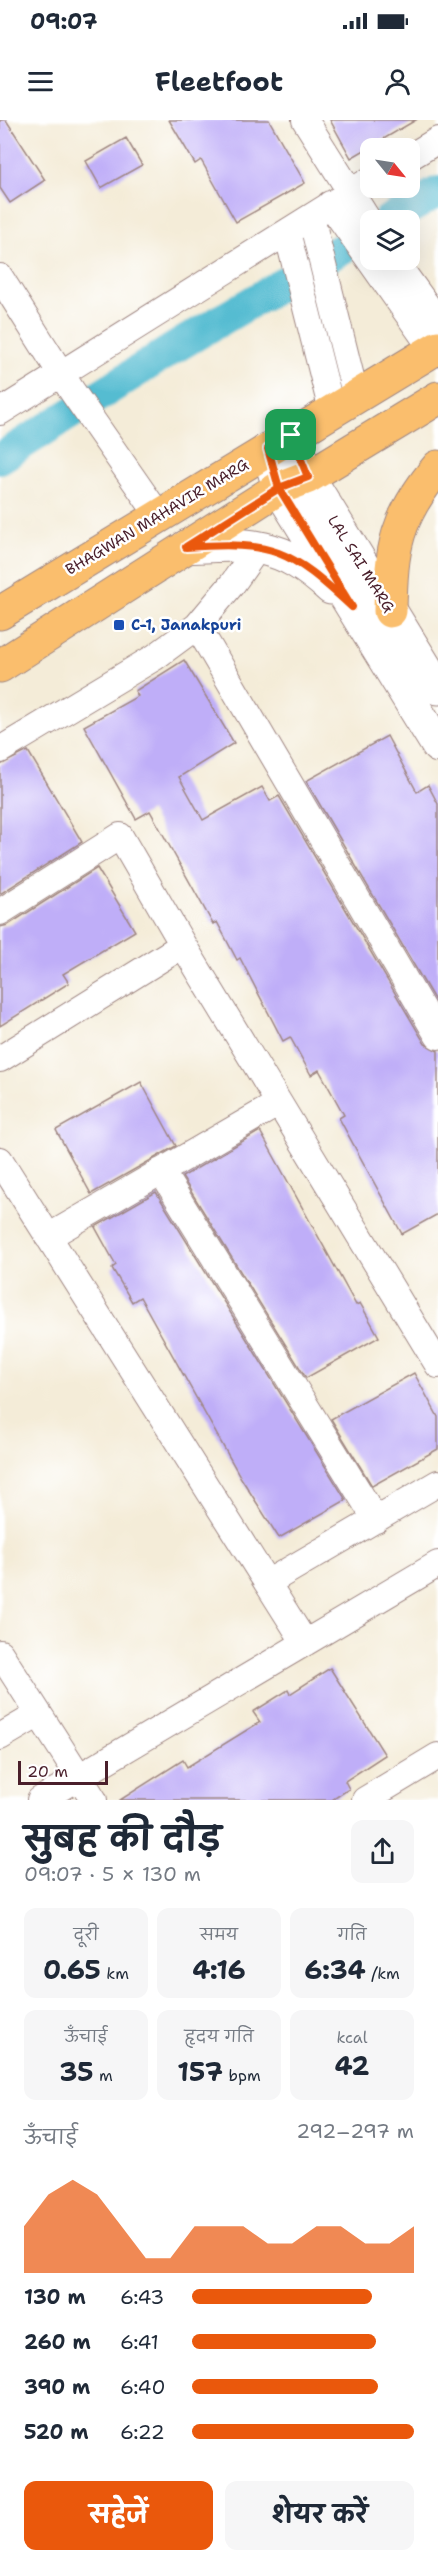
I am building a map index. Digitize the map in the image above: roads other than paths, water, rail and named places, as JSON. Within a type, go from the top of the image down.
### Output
[{"type":"main road","name":"BHAGWAN MAHAVIR MARG","points":[[0,614],[344,404],[436,339]]},
{"type":"main road","points":[[0,666],[186,547],[438,398]]},
{"type":"main road","points":[[390,611],[391,563],[399,527],[427,489],[438,467]]},
{"type":"street","points":[[305,120],[344,211],[397,277],[436,339]]},
{"type":"street","points":[[420,151],[438,140]]},
{"type":"street","points":[[0,412],[67,383],[289,242],[344,211]]},
{"type":"street","points":[[344,211],[337,321],[344,404]]},
{"type":"street","points":[[289,242],[313,331],[344,404]]},
{"type":"street","points":[[0,277],[67,383],[159,516]]},
{"type":"street","name":"LAL SAI MARG","points":[[280,442],[293,482],[352,607],[438,746]]},
{"type":"street","name":"LAL SAI MARG","points":[[293,482],[390,611],[438,688]]},
{"type":"street","points":[[186,547],[229,544],[259,546],[287,555],[306,567],[352,607]]},
{"type":"street","points":[[0,750],[155,657],[197,626],[233,583],[259,546]]},
{"type":"street","points":[[197,626],[438,1036]]},
{"type":"street","points":[[0,912],[120,836],[183,945],[438,1365]]},
{"type":"street","points":[[0,1059],[183,945]]},
{"type":"street","points":[[48,1237],[279,1103]]},
{"type":"street","points":[[0,1160],[305,1643]]},
{"type":"street","points":[[161,1171],[376,1520]]},
{"type":"street","points":[[267,1583],[438,1483]]},
{"type":"street","points":[[40,1800],[438,1564]]},
{"type":"street","points":[[0,1653],[94,1800]]},
{"type":"street","points":[[0,1737],[39,1714]]},
{"type":"street","points":[[365,1800],[438,1756]]},
{"type":"waterway","points":[[406,210],[438,192]]},
{"type":"waterway","points":[[0,458],[179,345],[360,238]]},
{"type":"place","name":"C-1, Janakpuri","points":[[119,625]]}]
